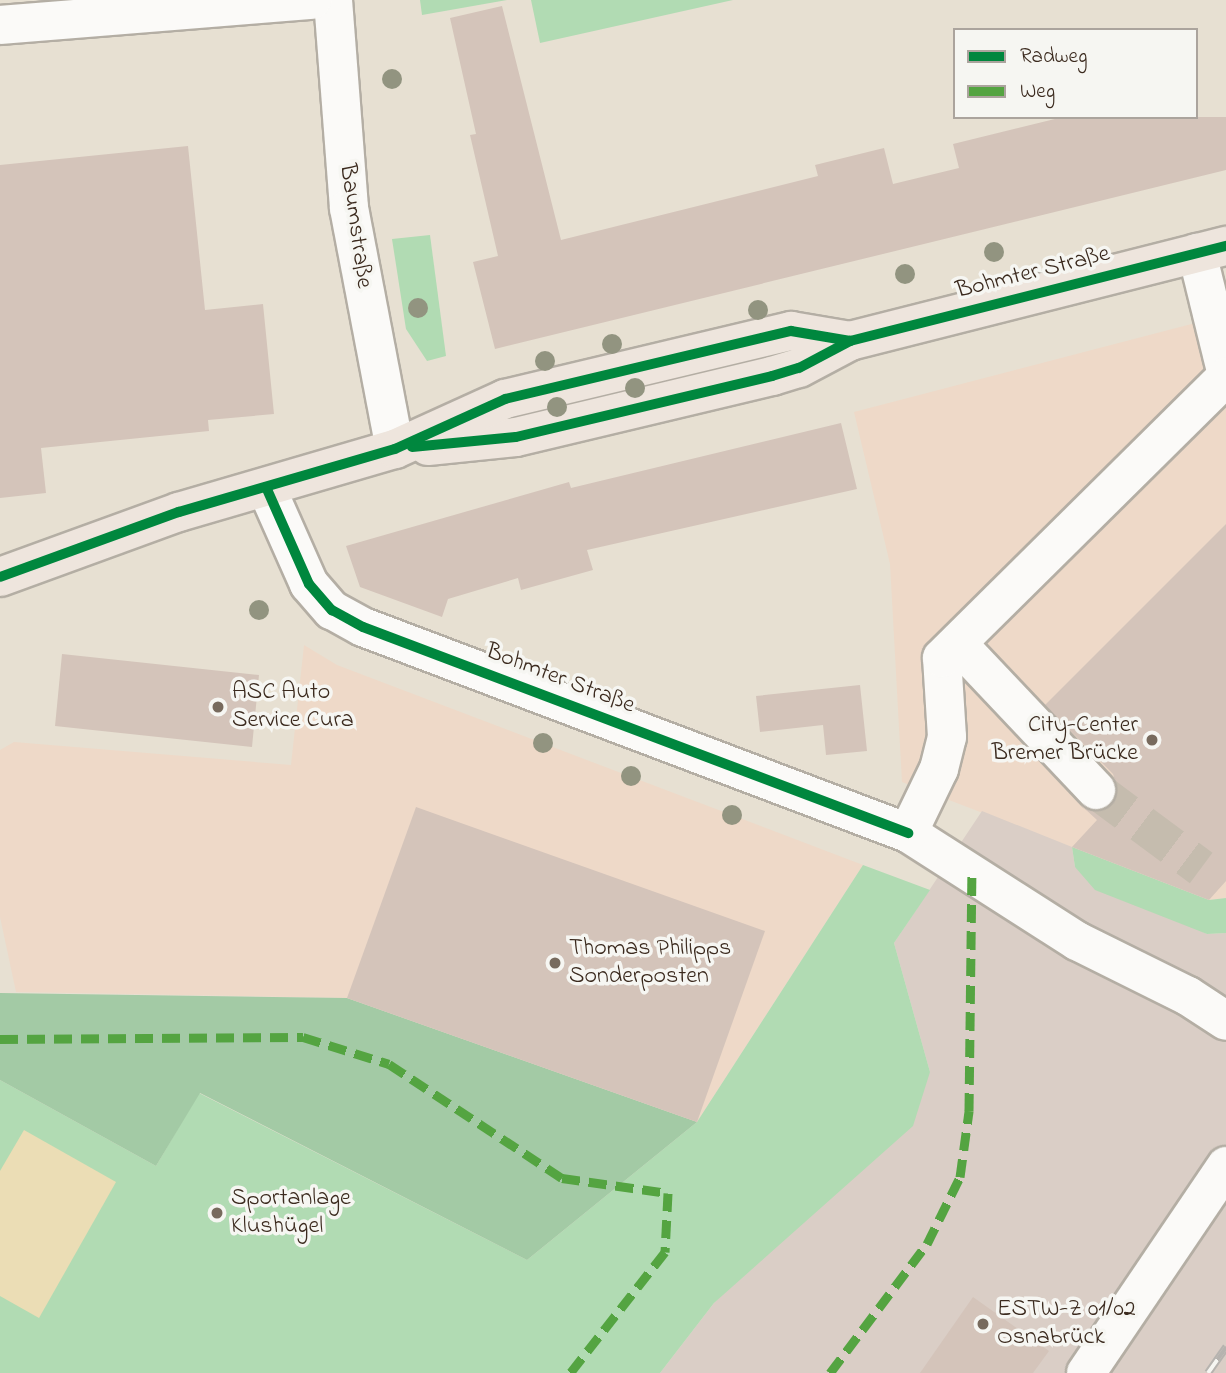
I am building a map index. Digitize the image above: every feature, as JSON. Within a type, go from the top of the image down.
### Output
[{"type":"main road","name":"Bohmter Straße","points":[[0,577],[265,487],[395,449],[543,430],[799,368],[850,341],[1212,249]]},
{"type":"street","points":[[0,25],[312,0]]},
{"type":"street","name":"Baumstraße","points":[[333,0],[349,208],[395,449]]},
{"type":"street","points":[[1212,249],[1226,371]]},
{"type":"street","points":[[908,833],[939,769],[947,737],[942,658],[1226,377]]},
{"type":"street","name":"Bohmter Straße","points":[[265,487],[309,584],[343,616],[908,833],[1077,941],[1188,996],[1226,1021]]},
{"type":"street","points":[[958,644],[1096,790]]},
{"type":"street","points":[[1086,1373],[1226,1166]]},
{"type":"shaded area","points":[[1226,315],[1226,898],[1209,900],[902,782],[890,564],[854,412]]},
{"type":"shaded area","points":[[304,645],[337,665],[863,865],[697,1122],[347,998],[16,992],[0,917],[0,750],[14,742],[291,765]]},
{"type":"shaded area","points":[[982,811],[1072,847],[1075,867],[1207,934],[1226,933],[1226,1373],[660,1373],[714,1303],[930,1072],[894,943]]},
{"type":"green space","points":[[420,0],[507,0],[422,15]]},
{"type":"green space","points":[[531,0],[733,0],[540,43]]},
{"type":"green space","points":[[430,235],[446,356],[427,361],[406,329],[392,239]]},
{"type":"green space","points":[[1072,847],[1209,900],[1226,898],[1226,933],[1207,934],[1095,890],[1075,867]]},
{"type":"green space","points":[[863,865],[930,890],[894,943],[930,1072],[913,1126],[714,1303],[660,1373],[0,1373],[0,1080],[156,1166],[199,1093],[527,1260],[697,1122]]},
{"type":"green space","points":[[0,993],[347,998],[697,1122],[527,1260],[200,1093],[156,1166],[0,1080]]},
{"type":"sand","points":[[24,1130],[116,1182],[39,1318],[0,1296],[0,1171]]},
{"type":"building","points":[[502,6],[561,240],[818,176],[815,165],[884,148],[893,184],[959,168],[953,144],[1055,119],[1226,117],[1226,170],[495,349],[473,262],[498,256],[470,135],[476,134],[450,18]]},
{"type":"building","points":[[188,146],[205,310],[263,304],[274,414],[208,420],[209,431],[41,448],[46,493],[0,498],[0,165]]},
{"type":"building","points":[[841,423],[857,489],[587,550],[593,570],[521,590],[518,578],[448,599],[442,617],[360,587],[346,546],[569,482],[571,488]]},
{"type":"building","name":"City-Center Bremer Brücke","points":[[1226,524],[1226,881],[1209,900],[1072,847],[1097,820],[1084,808],[1100,811],[1110,806],[1117,786],[1113,774],[1045,705]]},
{"type":"building","points":[[62,654],[259,675],[252,747],[55,726]]},
{"type":"building","points":[[860,685],[867,751],[826,755],[823,725],[760,732],[756,696]]},
{"type":"building","points":[[416,807],[765,931],[697,1122],[347,998]]},
{"type":"building","name":"ESTW-Z 01/02 Osnabrück","points":[[973,1297],[1049,1351],[1033,1373],[920,1373]]},
{"type":"tunnel","points":[[1096,790],[1201,868]]},
{"type":"railway","points":[[1208,1373],[1226,1347]]},
{"type":"marked path","points":[[830,1373],[927,1244],[960,1177],[969,1111],[972,871]]},
{"type":"marked path","points":[[0,1039],[303,1037],[389,1064],[562,1178],[668,1193],[665,1252],[570,1373]]},
{"type":"cycle path","points":[[412,447],[516,437],[772,376],[799,368],[850,341],[1226,246]]},
{"type":"cycle path","points":[[0,577],[179,512],[395,449],[505,399],[791,331],[850,341]]},
{"type":"cycle path","points":[[266,487],[309,584],[332,610],[363,627],[908,833]]},
{"type":"place","name":"ASC Auto Service Cura","points":[[218,707]]},
{"type":"place","name":"City-Center Bremer Brücke","points":[[1152,740]]},
{"type":"place","name":"Thomas Philipps Sonderposten","points":[[555,963]]},
{"type":"place","name":"Sportanlage Klushügel","points":[[217,1213]]},
{"type":"place","name":"ESTW-Z 01/02 Osnabrück","points":[[983,1324]]}]
